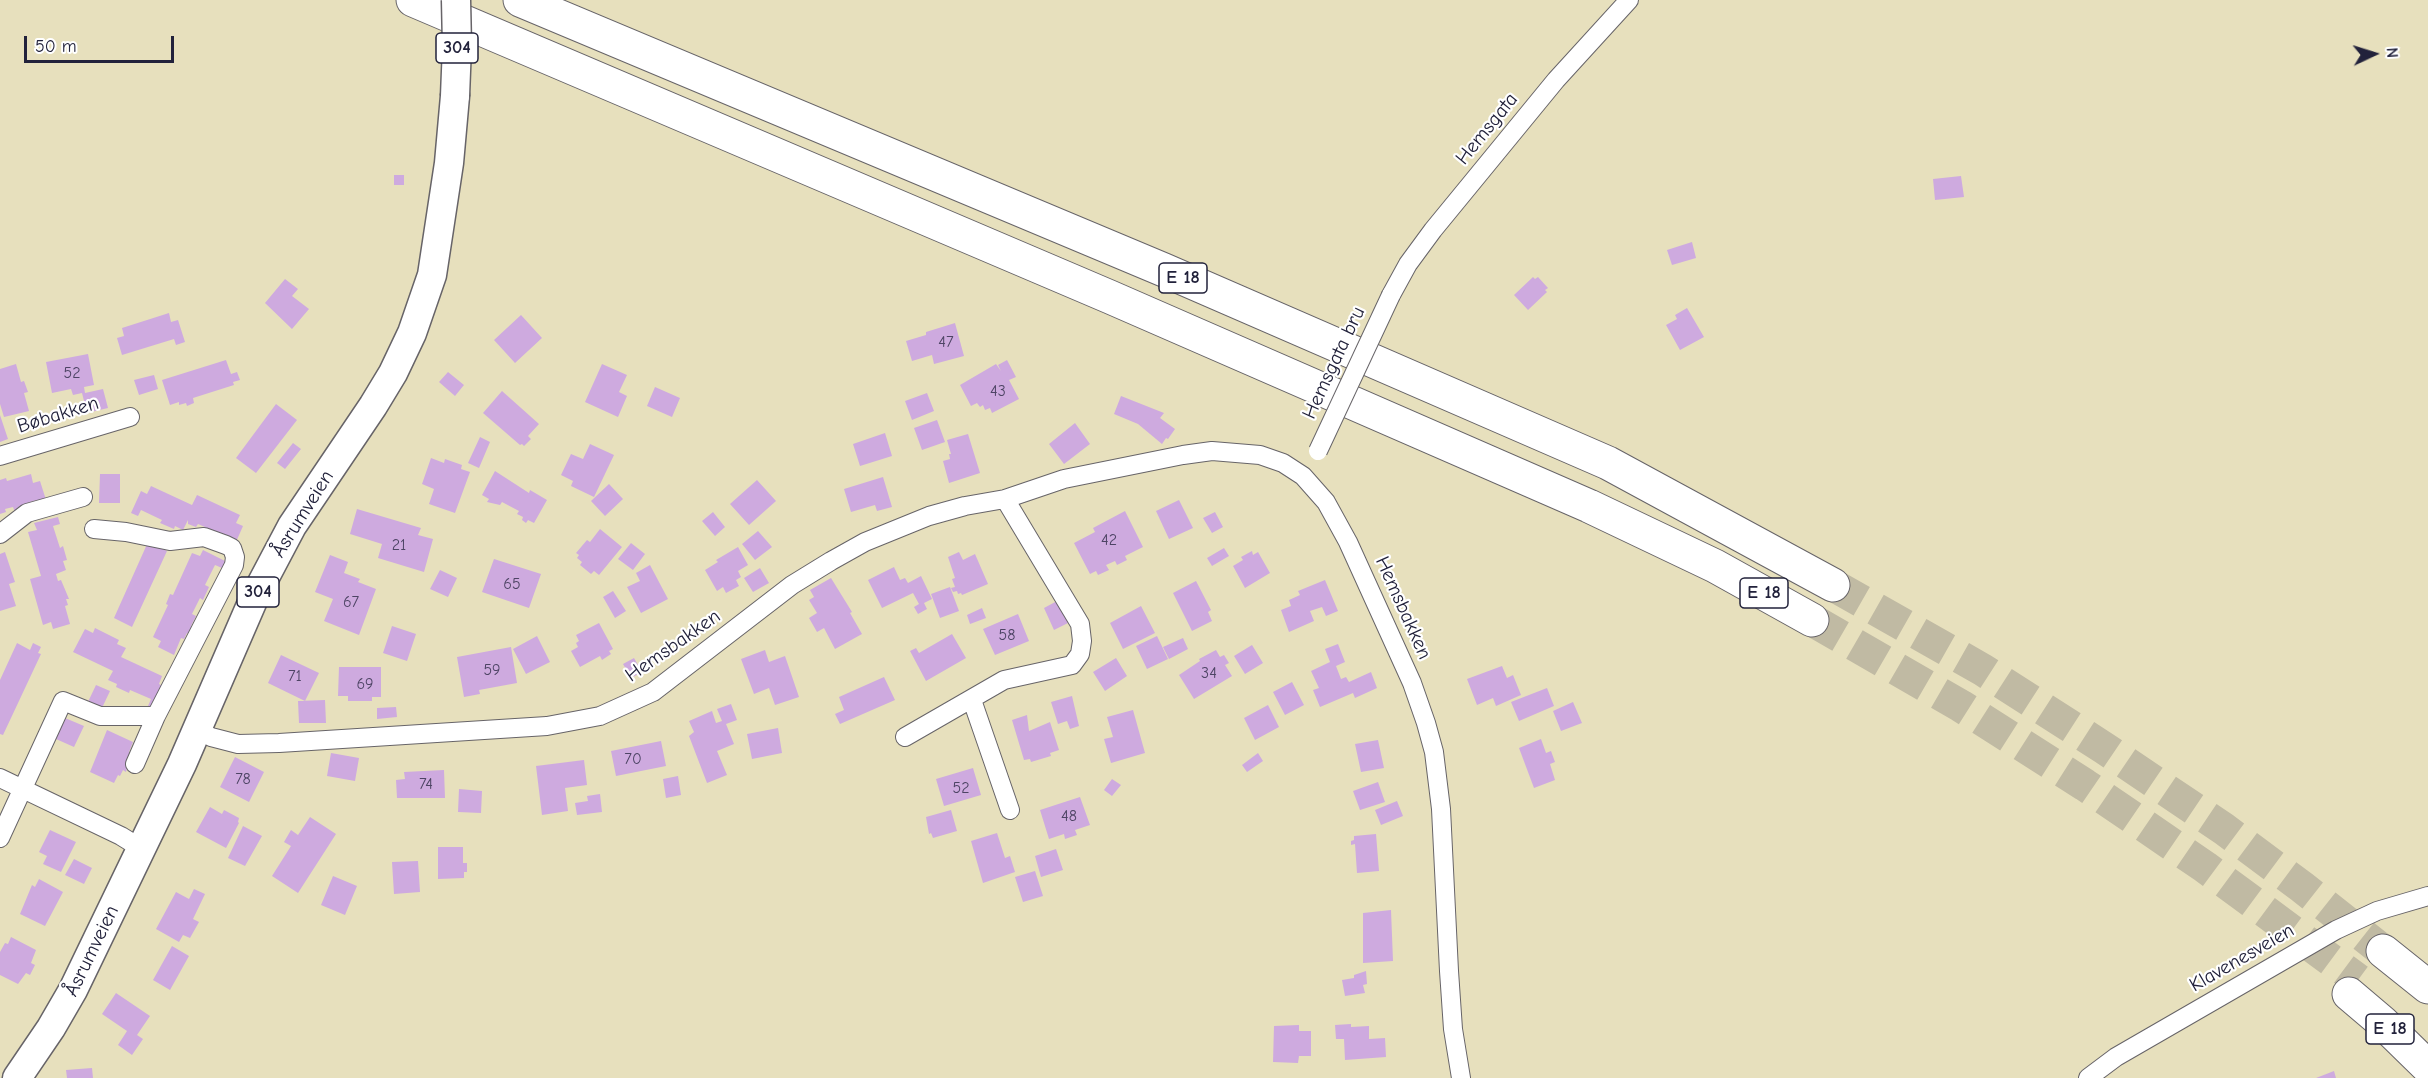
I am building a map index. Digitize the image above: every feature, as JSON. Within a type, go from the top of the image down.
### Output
[{"type":"highway","name":"E 18","points":[[413,0],[1110,297],[1546,487],[1715,566],[1812,620]]},
{"type":"highway","name":"E 18","points":[[520,0],[1164,270],[1608,463],[1833,585]]},
{"type":"highway","points":[[2428,965],[2388,945],[2428,987]]},
{"type":"highway","name":"E 18","points":[[2428,1035],[2354,987],[2382,1022],[2428,1067]]},
{"type":"main road","name":"Åsrumveien","points":[[17,1078],[51,1028],[73,990],[142,849],[254,598],[292,526],[373,406],[393,373],[412,333],[432,275],[449,163],[455,96],[456,0]]},
{"type":"street","name":"Hemsgata","points":[[1391,295],[1408,264],[1433,230],[1556,80],[1629,0]]},
{"type":"street","name":"Hemsgata bru","points":[[1303,476],[1318,451],[1391,295]]},
{"type":"street","name":"Bøbakken","points":[[0,456],[130,417]]},
{"type":"street","name":"Hemsbakken","points":[[197,729],[211,737],[238,744],[279,743],[547,726],[600,716],[653,692],[792,585],[865,542],[929,516],[965,506],[1005,499],[1064,479],[1212,451],[1260,455],[1283,463],[1303,476],[1326,502],[1348,542],[1412,683],[1434,752],[1442,819],[1453,1029],[1461,1078]]},
{"type":"street","points":[[0,534],[27,513],[83,497]]},
{"type":"street","points":[[905,737],[1004,680],[1072,664],[1080,654],[1082,641],[1080,624],[1005,499]]},
{"type":"street","points":[[94,529],[126,532],[170,541],[204,537],[232,548],[235,557],[234,565],[156,716],[135,764]]},
{"type":"street","points":[[972,700],[1010,810]]},
{"type":"street","points":[[0,838],[63,701],[100,716],[156,716]]},
{"type":"street","points":[[0,778],[121,836],[142,849]]},
{"type":"street","name":"Klavenesveien","points":[[2088,1078],[2116,1057],[2336,930],[2377,911],[2428,896]]},
{"type":"building","points":[[394,175],[404,175],[404,185],[394,185]]},
{"type":"building","points":[[1961,176],[1964,197],[1935,200],[1933,179]]},
{"type":"building","points":[[1692,242],[1696,258],[1672,265],[1667,250]]},
{"type":"building","points":[[1533,277],[1535,279],[1538,277],[1548,288],[1545,290],[1547,292],[1528,310],[1514,295]]},
{"type":"building","points":[[285,279],[298,289],[292,296],[309,309],[292,329],[265,303]]},
{"type":"building","points":[[1687,308],[1704,337],[1680,350],[1666,325],[1677,319],[1675,315]]},
{"type":"building","points":[[169,313],[171,322],[178,320],[185,342],[176,345],[174,339],[122,355],[117,338],[124,336],[122,328]]},
{"type":"building","points":[[521,315],[542,338],[515,363],[494,340]]},
{"type":"building","points":[[955,323],[964,356],[934,364],[932,355],[912,361],[906,341]]},
{"type":"building","points":[[88,354],[94,385],[84,387],[85,393],[103,389],[108,408],[87,413],[82,393],[73,395],[71,389],[52,393],[46,362]]},
{"type":"building","points":[[226,360],[231,374],[237,372],[240,380],[233,382],[234,385],[193,398],[194,403],[187,406],[186,403],[179,405],[179,402],[170,405],[162,380]]},
{"type":"building","points":[[1007,360],[1016,377],[1009,380],[1019,399],[992,413],[990,408],[985,410],[983,405],[980,407],[977,403],[971,406],[960,385],[996,364],[1001,371],[998,365]]},
{"type":"building","points":[[16,364],[21,382],[24,381],[28,392],[24,393],[29,411],[4,417],[0,404],[0,369]]},
{"type":"building","points":[[602,364],[627,375],[619,392],[627,396],[618,417],[585,402]]},
{"type":"building","points":[[448,372],[464,385],[455,396],[439,382]]},
{"type":"building","points":[[154,375],[158,389],[139,395],[134,380]]},
{"type":"building","points":[[655,387],[680,398],[672,417],[647,406]]},
{"type":"building","points":[[502,391],[539,424],[528,436],[531,439],[524,446],[483,413]]},
{"type":"building","points":[[927,393],[934,411],[912,420],[905,401]]},
{"type":"building","points":[[1121,396],[1164,413],[1160,418],[1175,429],[1168,439],[1166,438],[1162,444],[1138,424],[1114,414]]},
{"type":"building","points":[[276,404],[297,420],[256,473],[236,458]]},
{"type":"building","points":[[0,415],[8,439],[0,442]]},
{"type":"building","points":[[937,420],[945,442],[922,450],[914,428]]},
{"type":"building","points":[[1075,423],[1090,444],[1064,464],[1049,444]]},
{"type":"building","points":[[885,433],[892,456],[860,466],[853,444]]},
{"type":"building","points":[[968,434],[980,473],[949,483],[943,461],[950,459],[949,454],[951,454],[947,440]]},
{"type":"building","points":[[480,437],[490,442],[479,468],[468,463]]},
{"type":"building","points":[[293,443],[301,449],[285,469],[277,463]]},
{"type":"building","points":[[590,444],[614,455],[594,497],[571,486],[573,481],[561,475],[571,454],[583,459]]},
{"type":"building","points":[[431,458],[444,463],[445,459],[462,465],[461,469],[470,472],[455,513],[429,504],[434,489],[422,484]]},
{"type":"building","points":[[495,471],[529,493],[530,490],[547,500],[534,523],[528,520],[526,523],[522,520],[523,517],[517,514],[519,511],[502,502],[500,505],[487,502],[489,499],[482,495]]},
{"type":"building","points":[[31,474],[33,483],[40,481],[47,503],[39,506],[37,500],[27,503],[28,506],[15,512],[13,507],[5,509],[6,512],[0,514],[0,480],[6,478],[7,481]]},
{"type":"building","points":[[100,474],[120,474],[120,503],[99,503]]},
{"type":"building","points":[[883,477],[892,507],[877,511],[875,505],[851,512],[844,489]]},
{"type":"building","points":[[757,480],[776,501],[749,525],[730,504]]},
{"type":"building","points":[[609,484],[623,499],[605,516],[591,501]]},
{"type":"building","points":[[151,486],[192,505],[197,495],[240,515],[236,523],[243,526],[236,542],[202,533],[205,527],[188,524],[188,520],[183,530],[175,526],[174,529],[160,523],[162,520],[141,510],[138,516],[131,513],[141,491],[147,494]]},
{"type":"building","points":[[1179,500],[1193,528],[1169,539],[1156,511]]},
{"type":"building","points":[[357,509],[421,528],[418,535],[433,539],[424,572],[378,558],[382,544],[350,534]]},
{"type":"building","points":[[1125,511],[1143,547],[1125,556],[1127,560],[1117,565],[1115,561],[1106,565],[1109,570],[1098,575],[1096,571],[1090,574],[1074,543],[1095,532],[1093,528]]},
{"type":"building","points":[[713,512],[725,527],[715,536],[702,521]]},
{"type":"building","points":[[1215,512],[1223,527],[1212,533],[1203,518]]},
{"type":"building","points":[[58,517],[60,524],[53,526],[60,548],[63,546],[67,560],[63,561],[66,570],[56,574],[69,599],[66,599],[68,605],[65,606],[70,624],[53,629],[51,622],[43,625],[30,579],[41,576],[28,532],[37,530],[34,523]]},
{"type":"building","points":[[600,529],[622,547],[599,575],[594,571],[591,574],[580,565],[582,562],[577,558],[579,555],[576,553],[587,540],[590,542]]},
{"type":"building","points":[[758,531],[772,547],[755,560],[742,544]]},
{"type":"building","points":[[148,542],[167,551],[132,627],[114,618]]},
{"type":"building","points":[[631,543],[645,554],[633,570],[618,559]]},
{"type":"building","points":[[738,547],[748,565],[738,571],[741,577],[736,580],[739,586],[726,593],[723,587],[717,591],[705,570],[718,562],[716,560]]},
{"type":"building","points":[[1224,548],[1229,556],[1212,566],[1207,558]]},
{"type":"building","points":[[203,550],[225,561],[222,568],[215,565],[205,585],[209,587],[203,600],[200,598],[192,614],[196,616],[191,626],[193,627],[184,639],[181,638],[174,655],[158,647],[161,641],[153,637],[168,605],[166,604],[170,594],[173,595],[192,553],[200,556]]},
{"type":"building","points":[[1252,551],[1253,555],[1258,552],[1270,573],[1245,588],[1233,566],[1243,560],[1241,557]]},
{"type":"building","points":[[5,552],[15,582],[9,584],[16,606],[0,611],[0,554]]},
{"type":"building","points":[[959,552],[963,560],[975,554],[988,584],[962,595],[957,591],[953,592],[951,588],[955,587],[952,579],[955,578],[948,557]]},
{"type":"building","points":[[330,555],[348,562],[344,573],[376,589],[359,635],[324,621],[333,599],[315,592]]},
{"type":"building","points":[[494,559],[541,574],[529,608],[482,592]]},
{"type":"building","points":[[650,565],[668,599],[641,613],[627,587],[640,581],[636,573]]},
{"type":"building","points":[[894,567],[900,580],[905,578],[908,583],[921,576],[932,599],[924,603],[927,609],[918,614],[914,607],[919,604],[913,593],[882,608],[868,580]]},
{"type":"building","points":[[760,568],[769,583],[753,592],[744,578]]},
{"type":"building","points":[[440,570],[457,578],[448,597],[430,589]]},
{"type":"building","points":[[831,578],[852,612],[850,613],[862,634],[835,649],[824,628],[817,632],[809,618],[817,613],[809,600],[814,597],[810,590]]},
{"type":"building","points":[[1325,580],[1338,611],[1326,616],[1322,607],[1310,611],[1314,621],[1289,632],[1281,610],[1291,606],[1289,600],[1300,595],[1298,591]]},
{"type":"building","points":[[1196,581],[1211,610],[1208,612],[1212,621],[1192,631],[1173,593]]},
{"type":"building","points":[[950,587],[959,611],[940,618],[931,594]]},
{"type":"building","points":[[613,591],[626,611],[615,618],[603,597]]},
{"type":"building","points":[[1057,601],[1068,623],[1054,630],[1044,608]]},
{"type":"building","points":[[1141,606],[1155,633],[1123,649],[1110,623]]},
{"type":"building","points":[[982,608],[986,618],[970,624],[967,615]]},
{"type":"building","points":[[1018,614],[1029,641],[995,655],[983,629]]},
{"type":"building","points":[[599,623],[613,649],[609,651],[611,654],[602,660],[600,656],[580,667],[571,651],[578,647],[576,643],[579,641],[576,635]]},
{"type":"building","points":[[392,626],[416,634],[407,661],[383,653]]},
{"type":"building","points":[[95,628],[119,640],[117,644],[126,648],[121,657],[162,676],[159,684],[166,688],[155,709],[148,706],[151,699],[130,690],[129,693],[108,680],[113,671],[73,652],[85,629],[93,633]]},
{"type":"building","points":[[952,634],[966,658],[926,681],[910,651],[916,648],[919,653]]},
{"type":"building","points":[[537,636],[550,662],[526,674],[513,649]]},
{"type":"building","points":[[1157,636],[1168,659],[1147,669],[1136,646]]},
{"type":"building","points":[[1183,638],[1188,649],[1169,659],[1163,647]]},
{"type":"building","points":[[17,643],[30,650],[33,643],[41,647],[38,653],[41,654],[3,735],[0,734],[0,680]]},
{"type":"building","points":[[1338,644],[1345,662],[1336,666],[1341,679],[1346,677],[1349,682],[1371,672],[1377,688],[1355,698],[1353,693],[1320,707],[1313,690],[1319,688],[1311,671],[1330,662],[1325,649]]},
{"type":"building","points":[[1252,645],[1263,663],[1245,674],[1234,656]]},
{"type":"building","points":[[511,647],[517,683],[479,690],[480,694],[464,697],[457,657]]},
{"type":"building","points":[[765,650],[769,662],[785,656],[799,697],[775,705],[769,688],[754,694],[741,659]]},
{"type":"building","points":[[1216,650],[1220,657],[1224,655],[1229,663],[1225,665],[1232,676],[1194,699],[1179,675],[1200,661],[1199,659]]},
{"type":"building","points":[[281,655],[319,673],[305,701],[268,683]]},
{"type":"building","points":[[634,658],[642,672],[631,678],[623,664]]},
{"type":"building","points":[[1116,658],[1127,676],[1105,691],[1093,672]]},
{"type":"building","points":[[1502,666],[1507,678],[1513,675],[1521,695],[1496,706],[1493,698],[1477,705],[1467,679]]},
{"type":"building","points":[[339,667],[381,667],[381,697],[372,697],[372,701],[348,701],[348,696],[338,696]]},
{"type":"building","points":[[884,677],[895,700],[840,724],[835,714],[844,710],[839,697]]},
{"type":"building","points":[[1292,682],[1304,705],[1285,715],[1273,692]]},
{"type":"building","points":[[96,685],[110,691],[101,710],[87,704]]},
{"type":"building","points":[[1547,688],[1554,706],[1519,721],[1511,702]]},
{"type":"building","points":[[1072,696],[1079,726],[1070,729],[1067,721],[1058,724],[1051,702]]},
{"type":"building","points":[[325,700],[326,723],[299,723],[298,701]]},
{"type":"building","points":[[1573,702],[1582,723],[1561,731],[1553,711]]},
{"type":"building","points":[[731,704],[737,720],[726,724],[734,744],[717,751],[727,775],[707,783],[689,736],[694,732],[689,721],[712,711],[716,723],[722,721],[717,709]]},
{"type":"building","points":[[1268,705],[1279,727],[1255,740],[1244,718]]},
{"type":"building","points":[[396,707],[397,717],[377,719],[377,708]]},
{"type":"building","points":[[1133,710],[1145,753],[1111,763],[1104,739],[1113,737],[1107,717]]},
{"type":"building","points":[[1027,715],[1029,731],[1050,722],[1059,750],[1050,753],[1051,756],[1031,762],[1030,759],[1024,760],[1012,720]]},
{"type":"building","points":[[65,718],[84,726],[74,747],[56,739]]},
{"type":"building","points":[[778,728],[782,753],[752,759],[747,734]]},
{"type":"building","points":[[107,730],[133,742],[126,772],[123,770],[114,783],[90,772]]},
{"type":"building","points":[[1541,739],[1546,753],[1551,751],[1555,762],[1550,764],[1555,780],[1534,788],[1519,748]]},
{"type":"building","points":[[1378,740],[1384,768],[1361,772],[1355,744]]},
{"type":"building","points":[[661,741],[666,766],[616,776],[611,751]]},
{"type":"building","points":[[331,753],[359,758],[355,781],[327,776]]},
{"type":"building","points":[[1258,753],[1263,761],[1247,772],[1242,765]]},
{"type":"building","points":[[235,757],[264,772],[249,802],[220,787]]},
{"type":"building","points":[[584,760],[587,785],[565,788],[568,811],[542,815],[536,766]]},
{"type":"building","points":[[973,768],[981,795],[944,806],[936,779]]},
{"type":"building","points":[[444,770],[445,798],[397,798],[396,780],[405,779],[404,772]]},
{"type":"building","points":[[678,776],[681,795],[666,798],[663,779]]},
{"type":"building","points":[[1112,779],[1121,785],[1112,796],[1104,790]]},
{"type":"building","points":[[1378,782],[1385,802],[1360,810],[1353,791]]},
{"type":"building","points":[[459,789],[482,791],[481,813],[458,812]]},
{"type":"building","points":[[600,794],[602,812],[577,815],[575,803],[588,801],[587,796]]},
{"type":"building","points":[[1080,797],[1090,825],[1075,830],[1077,835],[1065,839],[1064,834],[1049,839],[1040,810]]},
{"type":"building","points":[[1397,801],[1403,816],[1381,825],[1375,810]]},
{"type":"building","points":[[210,807],[222,814],[224,810],[239,818],[239,823],[226,848],[196,832]]},
{"type":"building","points":[[951,810],[957,831],[933,838],[931,833],[929,834],[926,817]]},
{"type":"building","points":[[310,817],[336,834],[298,893],[272,876],[291,846],[284,842],[291,830],[298,835]]},
{"type":"building","points":[[243,826],[262,836],[245,866],[228,858]]},
{"type":"building","points":[[50,830],[76,842],[61,872],[43,864],[47,856],[39,852]]},
{"type":"building","points":[[997,833],[1005,858],[1010,856],[1015,872],[983,883],[971,841]]},
{"type":"building","points":[[1376,834],[1379,871],[1357,873],[1355,844],[1351,845],[1351,841],[1354,840],[1354,836]]},
{"type":"building","points":[[438,847],[463,847],[463,863],[467,863],[464,878],[438,879]]},
{"type":"building","points":[[1056,849],[1063,870],[1041,877],[1035,856]]},
{"type":"building","points":[[74,859],[92,868],[84,884],[65,875]]},
{"type":"building","points":[[418,861],[420,892],[394,894],[392,862]]},
{"type":"building","points":[[1035,871],[1043,896],[1023,902],[1015,877]]},
{"type":"building","points":[[333,876],[357,886],[345,915],[321,905]]},
{"type":"building","points":[[39,879],[63,892],[45,926],[20,914],[32,885],[35,887]]},
{"type":"building","points":[[194,889],[205,894],[193,919],[199,922],[190,938],[183,935],[179,942],[156,929],[176,892],[189,899]]},
{"type":"building","points":[[1391,910],[1393,961],[1363,963],[1363,913]]},
{"type":"building","points":[[11,937],[36,950],[31,963],[35,965],[30,975],[26,973],[18,984],[0,975],[0,952]]},
{"type":"building","points":[[172,946],[189,956],[170,990],[153,980]]},
{"type":"building","points":[[1366,971],[1367,984],[1363,985],[1365,993],[1345,996],[1342,980],[1354,978],[1354,975]]},
{"type":"building","points":[[116,993],[150,1016],[137,1035],[143,1039],[132,1055],[118,1045],[127,1031],[102,1014]]},
{"type":"building","points":[[1351,1024],[1351,1027],[1369,1026],[1369,1039],[1385,1038],[1386,1057],[1345,1060],[1344,1039],[1336,1039],[1335,1025]]},
{"type":"building","points":[[1299,1025],[1299,1031],[1311,1031],[1311,1056],[1299,1056],[1298,1063],[1273,1062],[1274,1026]]},
{"type":"building","points":[[92,1068],[93,1078],[67,1078],[66,1070]]},
{"type":"building","points":[[2334,1071],[2336,1078],[2316,1078]]},
{"type":"tunnel","points":[[1833,585],[1983,670],[2104,748],[2224,829],[2383,951]]},
{"type":"tunnel","points":[[1812,620],[1961,706],[2085,785],[2205,867],[2358,980]]}]
